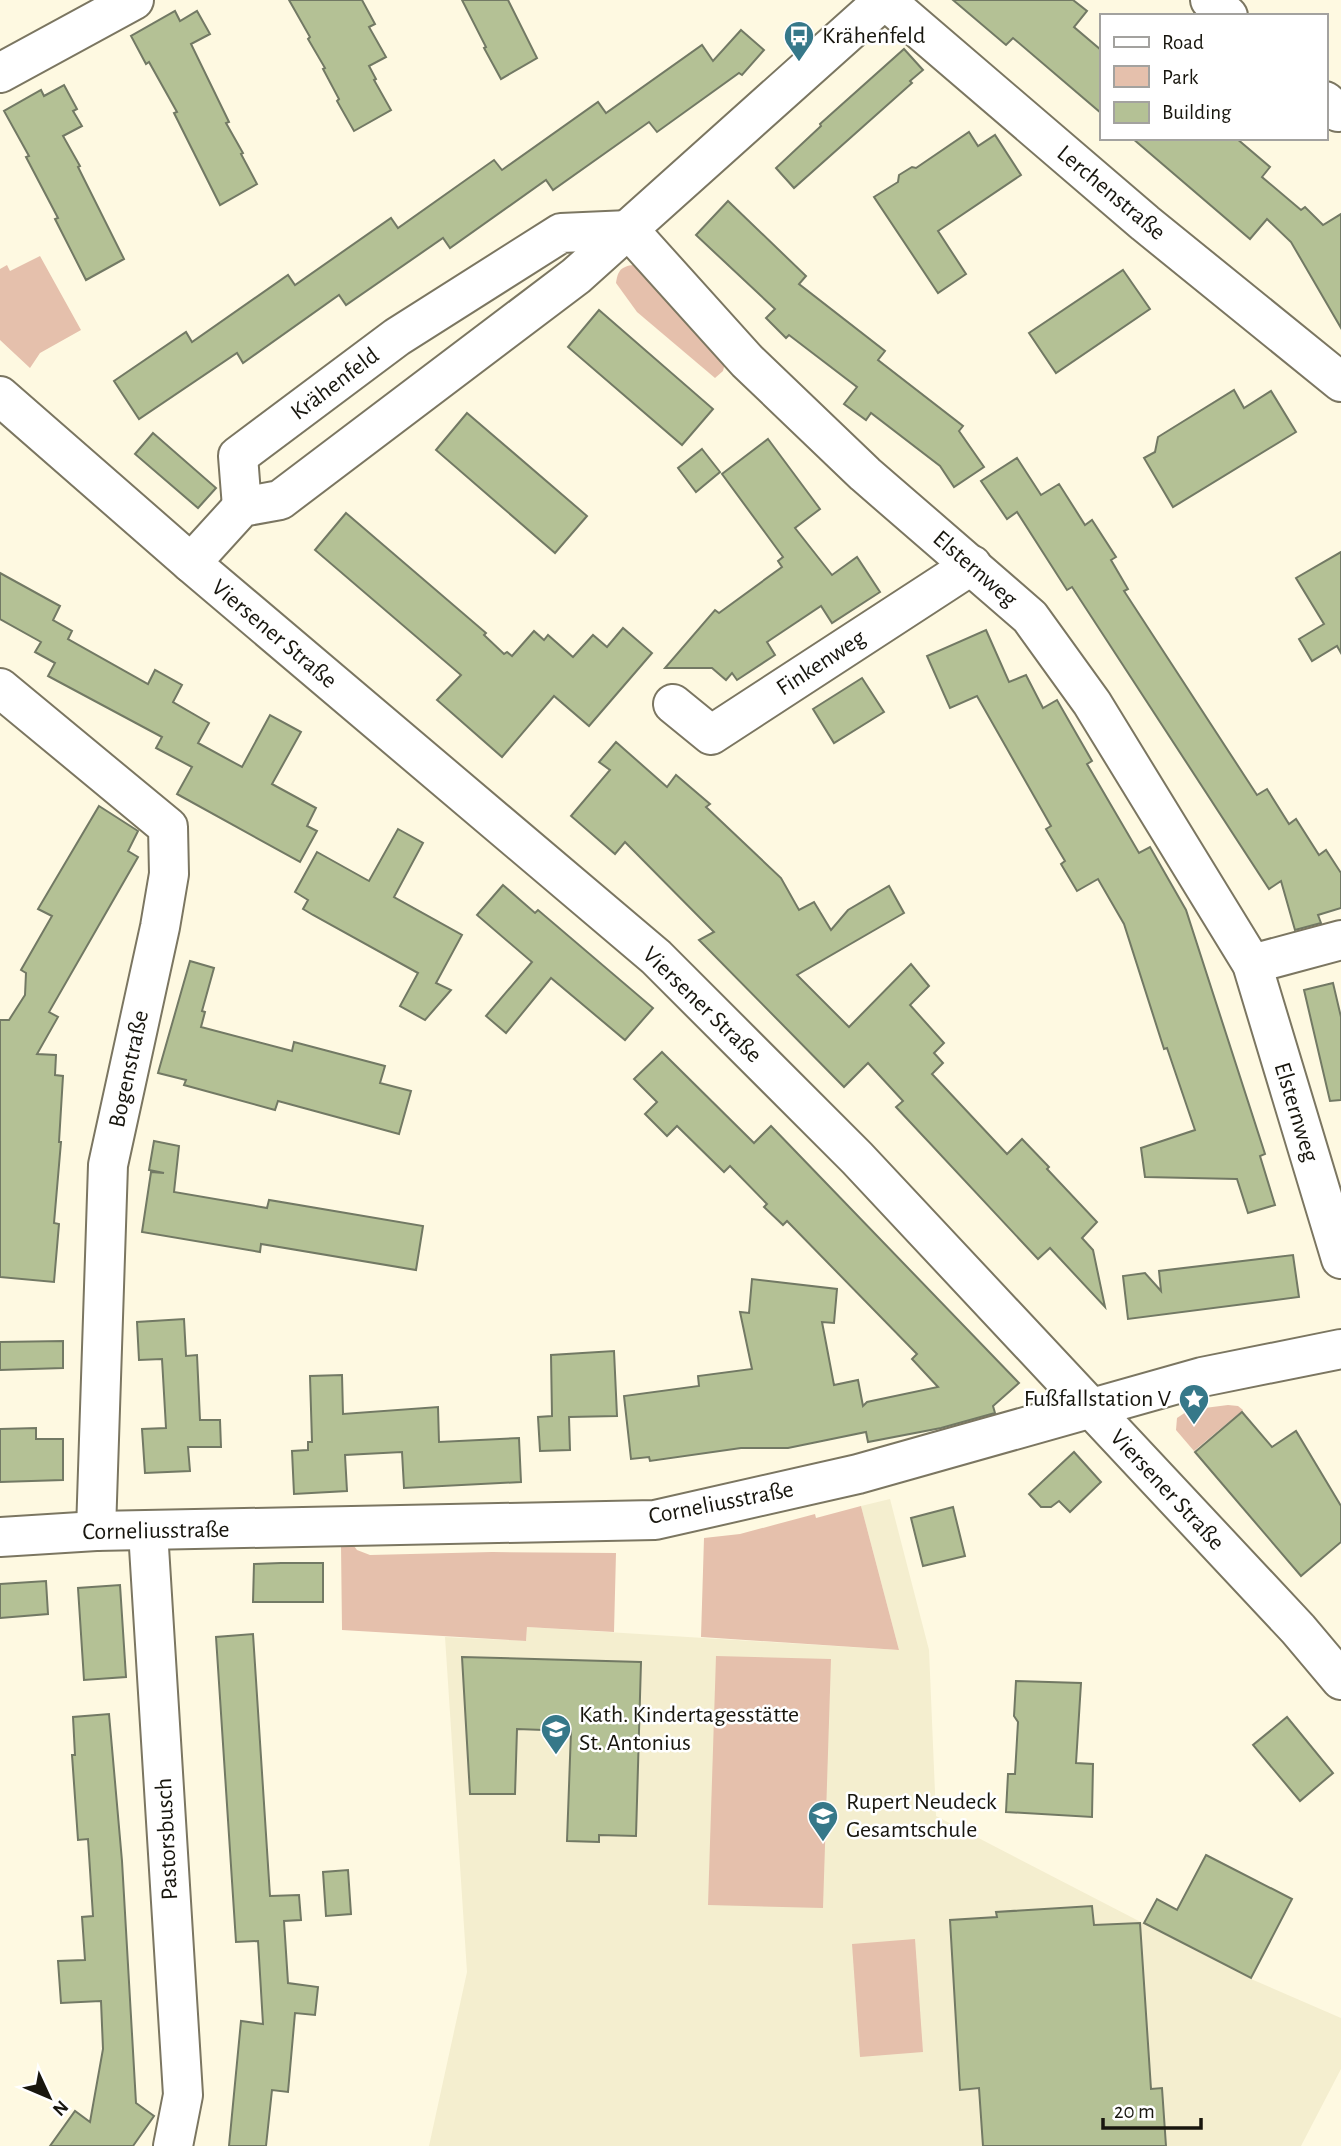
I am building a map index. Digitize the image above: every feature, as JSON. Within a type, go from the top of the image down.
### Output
[{"type":"street","points":[[0,73],[134,0]]},
{"type":"street","points":[[191,563],[243,507],[280,499],[576,276],[884,0]]},
{"type":"street","name":"Lerchenstraße","points":[[884,0],[1145,223],[1341,382]]},
{"type":"street","points":[[1210,0],[1226,14]]},
{"type":"street","name":"Krähenfeld","points":[[243,507],[238,456],[397,337],[561,233],[629,230]]},
{"type":"street","name":"Elsternweg","points":[[629,230],[747,361],[865,474],[1030,617],[1093,703],[1252,964],[1341,1259]]},
{"type":"street","name":"Viersener Straße","points":[[0,396],[191,563],[656,957],[866,1167],[1297,1629],[1341,1680]]},
{"type":"street","name":"Finkenweg","points":[[673,704],[711,735],[972,565]]},
{"type":"street","name":"Bogenstraße","points":[[0,688],[168,827],[169,874],[160,927],[108,1165],[96,1531]]},
{"type":"street","points":[[1252,964],[1341,940]]},
{"type":"street","name":"Corneliusstraße","points":[[0,1537],[96,1531],[655,1520],[858,1474],[1202,1377],[1341,1349]]},
{"type":"street","name":"Pastorsbusch","points":[[148,1531],[183,2095],[173,2146]]},
{"type":"shaded area","name":"Rupert Neudeck Gesamtschule","points":[[890,1499],[929,1650],[936,1816],[1251,1979],[1341,2018],[1341,2069],[1301,2146],[429,2146],[467,1972],[445,1637],[526,1641],[527,1627],[899,1650],[861,1506]]},
{"type":"green space","points":[[40,256],[81,330],[40,353],[30,368],[0,340],[0,269],[7,265],[10,271]]},
{"type":"green space","points":[[639,264],[726,359],[723,371],[715,378],[637,312],[616,283],[623,268]]},
{"type":"green space","points":[[1238,1406],[1243,1410],[1194,1451],[1176,1430],[1177,1418],[1189,1410]]},
{"type":"green space","points":[[861,1506],[899,1650],[701,1637],[704,1538],[740,1534],[815,1514],[816,1518]]},
{"type":"green space","points":[[341,1545],[354,1546],[370,1555],[616,1553],[614,1632],[527,1627],[526,1641],[342,1630]]},
{"type":"green space","points":[[716,1656],[831,1659],[823,1908],[708,1905]]},
{"type":"green space","points":[[915,1939],[923,2052],[860,2057],[852,1944]]},
{"type":"building","points":[[289,0],[362,0],[375,24],[369,27],[386,57],[369,66],[391,110],[354,131],[337,101],[339,99],[323,69],[325,68],[308,39],[310,37]]},
{"type":"building","points":[[462,0],[508,0],[537,58],[501,79]]},
{"type":"building","points":[[953,0],[1073,0],[1087,11],[1074,27],[1100,49],[1100,112],[1013,38],[1006,45]]},
{"type":"building","points":[[175,11],[180,21],[197,11],[210,34],[191,44],[257,184],[220,205],[174,113],[177,112],[131,36]]},
{"type":"building","points":[[741,30],[764,50],[742,75],[739,73],[657,132],[649,122],[553,190],[546,180],[450,248],[443,238],[346,305],[339,295],[243,363],[237,353],[139,419],[114,381],[186,332],[192,342],[288,275],[295,285],[391,218],[398,228],[494,160],[502,170],[598,102],[606,113],[702,45],[713,61]]},
{"type":"building","points":[[904,49],[923,70],[910,81],[912,83],[794,188],[776,168],[821,126],[820,124]]},
{"type":"building","points":[[64,85],[77,109],[73,111],[82,126],[63,136],[124,259],[86,280],[26,157],[29,156],[4,111],[41,90],[44,96]]},
{"type":"building","points":[[969,132],[978,146],[995,135],[1021,175],[938,231],[966,274],[938,293],[874,197],[898,182],[899,175],[912,167],[916,168]]},
{"type":"building","points":[[1134,140],[1238,140],[1270,167],[1262,177],[1301,210],[1305,207],[1323,225],[1341,214],[1341,328],[1291,242],[1267,219],[1250,239]]},
{"type":"building","points":[[728,201],[806,276],[799,284],[885,351],[878,360],[963,426],[959,431],[984,467],[954,487],[940,466],[871,413],[866,420],[844,404],[857,387],[789,335],[786,338],[766,318],[775,309],[696,235]]},
{"type":"building","points":[[1123,270],[1150,309],[1056,373],[1029,333]]},
{"type":"building","points":[[599,310],[713,409],[682,445],[568,347]]},
{"type":"building","points":[[1234,390],[1244,408],[1271,391],[1296,432],[1173,507],[1144,458],[1155,452],[1158,437]]},
{"type":"building","points":[[467,413],[587,516],[555,553],[436,450]]},
{"type":"building","points":[[153,433],[216,488],[198,508],[135,454]]},
{"type":"building","points":[[768,439],[820,509],[795,528],[832,575],[857,557],[880,592],[832,623],[821,606],[767,642],[775,655],[737,680],[732,673],[726,680],[712,668],[665,668],[715,610],[719,613],[782,567],[778,561],[783,557],[722,474]]},
{"type":"building","points":[[702,449],[720,472],[696,492],[678,468]]},
{"type":"building","points":[[1017,458],[1041,495],[1059,484],[1085,525],[1092,520],[1116,557],[1111,560],[1128,589],[1124,591],[1257,795],[1267,789],[1289,824],[1296,819],[1319,855],[1326,850],[1341,873],[1341,908],[1318,915],[1321,923],[1295,930],[1281,881],[1269,889],[1072,587],[1067,590],[1017,512],[1007,519],[981,481]]},
{"type":"building","points":[[346,513],[486,633],[484,635],[504,654],[507,652],[512,656],[534,631],[544,640],[548,635],[573,657],[593,635],[607,647],[623,628],[652,653],[589,726],[554,696],[502,757],[437,700],[461,675],[315,550]]},
{"type":"building","points":[[1341,552],[1341,653],[1337,646],[1312,661],[1299,639],[1324,624],[1296,578]]},
{"type":"building","points":[[0,573],[60,606],[53,620],[72,631],[68,639],[148,684],[155,670],[182,685],[173,702],[209,723],[198,743],[242,767],[270,715],[301,732],[272,784],[316,808],[307,826],[317,831],[300,862],[177,794],[192,767],[156,748],[162,737],[48,676],[55,663],[35,652],[41,642],[0,619]]},
{"type":"building","points":[[986,630],[1009,682],[1026,675],[1043,708],[1057,700],[1092,761],[1087,764],[1139,853],[1150,847],[1186,910],[1265,1154],[1260,1156],[1275,1205],[1248,1213],[1237,1179],[1145,1177],[1141,1148],[1195,1130],[1167,1048],[1164,1049],[1124,924],[1098,879],[1077,891],[1061,864],[1065,861],[1046,829],[1051,826],[977,696],[950,708],[927,656]]},
{"type":"building","points":[[862,678],[884,712],[834,743],[813,709]]},
{"type":"building","points":[[616,742],[667,787],[676,775],[710,804],[706,807],[781,878],[799,910],[814,902],[831,930],[848,910],[889,886],[904,913],[797,975],[849,1027],[911,964],[929,986],[910,1005],[944,1043],[934,1053],[943,1063],[932,1074],[1007,1154],[1022,1139],[1097,1222],[1082,1238],[1093,1250],[1105,1307],[1050,1248],[1038,1259],[896,1107],[903,1101],[868,1063],[844,1087],[699,940],[714,932],[625,842],[615,854],[571,816],[610,770],[599,762]]},
{"type":"building","points":[[99,806],[138,831],[128,851],[138,857],[49,1012],[58,1017],[37,1054],[56,1055],[55,1075],[63,1076],[54,1223],[59,1224],[54,1282],[0,1277],[0,1020],[9,1020],[25,995],[26,973],[21,970],[52,916],[38,909]]},
{"type":"building","points":[[398,829],[423,843],[394,897],[462,935],[436,983],[451,990],[425,1020],[400,1006],[418,973],[303,909],[308,900],[295,892],[317,852],[369,881]]},
{"type":"building","points":[[503,885],[535,913],[538,910],[653,1008],[625,1040],[551,978],[506,1033],[486,1016],[532,962],[477,915]]},
{"type":"building","points":[[190,961],[214,968],[202,1011],[205,1012],[201,1027],[292,1051],[294,1042],[385,1066],[380,1083],[411,1091],[399,1134],[278,1101],[275,1110],[184,1085],[186,1080],[158,1073]]},
{"type":"building","points":[[1333,983],[1341,1017],[1341,1100],[1330,1101],[1304,990]]},
{"type":"building","points":[[662,1052],[754,1143],[771,1126],[1019,1383],[993,1406],[995,1413],[941,1428],[868,1442],[866,1432],[788,1448],[741,1448],[650,1461],[649,1457],[631,1459],[624,1396],[699,1386],[698,1376],[752,1369],[740,1312],[749,1313],[752,1279],[837,1289],[834,1323],[822,1322],[834,1385],[858,1380],[863,1406],[867,1402],[938,1387],[912,1359],[917,1354],[787,1221],[783,1225],[764,1207],[767,1204],[730,1166],[724,1172],[677,1126],[667,1136],[645,1114],[657,1102],[634,1079]]},
{"type":"building","points":[[154,1141],[179,1146],[174,1192],[267,1208],[269,1200],[423,1226],[416,1270],[261,1244],[260,1252],[142,1232],[151,1172],[164,1173],[149,1170]]},
{"type":"building","points":[[1293,1255],[1299,1297],[1128,1319],[1123,1276],[1145,1273],[1161,1291],[1159,1271]]},
{"type":"building","points":[[184,1319],[186,1356],[197,1355],[200,1420],[220,1420],[221,1447],[188,1447],[190,1471],[145,1473],[142,1429],[166,1428],[162,1359],[139,1360],[137,1322]]},
{"type":"building","points":[[63,1341],[63,1368],[0,1370],[0,1342]]},
{"type":"building","points":[[614,1351],[617,1416],[569,1417],[570,1450],[540,1451],[538,1417],[552,1416],[551,1355]]},
{"type":"building","points":[[342,1375],[343,1414],[438,1407],[439,1442],[519,1438],[521,1482],[404,1488],[402,1452],[345,1455],[347,1491],[294,1494],[292,1451],[308,1450],[308,1442],[312,1442],[310,1376]]},
{"type":"building","points":[[1242,1412],[1272,1447],[1296,1431],[1341,1506],[1341,1542],[1301,1576],[1195,1452]]},
{"type":"building","points":[[36,1428],[36,1439],[63,1439],[63,1480],[0,1482],[0,1429]]},
{"type":"building","points":[[1074,1452],[1101,1482],[1070,1512],[1059,1501],[1051,1507],[1041,1507],[1029,1494]]},
{"type":"building","points":[[953,1507],[965,1556],[923,1566],[911,1518]]},
{"type":"building","points":[[323,1563],[323,1602],[253,1602],[254,1564]]},
{"type":"building","points":[[46,1581],[48,1614],[0,1618],[0,1584]]},
{"type":"building","points":[[120,1585],[126,1677],[84,1680],[78,1588]]},
{"type":"building","points":[[253,1634],[270,1896],[299,1895],[301,1920],[284,1921],[288,1983],[318,1987],[315,2015],[295,2013],[288,2092],[272,2090],[266,2146],[229,2146],[241,2021],[263,2024],[258,1941],[236,1942],[216,1637]]},
{"type":"building","points":[[462,1657],[641,1662],[636,1836],[599,1835],[599,1842],[567,1841],[571,1731],[517,1729],[515,1794],[470,1794]]},
{"type":"building","points":[[1016,1681],[1081,1683],[1076,1763],[1093,1764],[1092,1817],[1006,1812],[1008,1774],[1015,1774],[1018,1722],[1014,1716]]},
{"type":"building","points":[[109,1714],[122,1861],[136,2103],[154,2116],[133,2146],[50,2146],[75,2111],[90,2122],[103,2049],[101,2001],[61,2003],[58,1961],[85,1960],[82,1917],[93,1916],[88,1839],[78,1840],[72,1755],[75,1755],[73,1717]]},
{"type":"building","points":[[1287,1717],[1333,1773],[1300,1801],[1253,1745]]},
{"type":"building","points":[[1206,1855],[1292,1899],[1251,1978],[1144,1923],[1157,1899],[1177,1910]]},
{"type":"building","points":[[348,1870],[351,1914],[326,1916],[323,1872]]},
{"type":"building","points":[[1092,1906],[1094,1925],[1140,1923],[1151,2089],[1162,2088],[1166,2146],[983,2146],[979,2088],[960,2090],[950,1920],[997,1917],[996,1912]]},
{"type":"place","name":"Krähenfeld","points":[[799,63]]},
{"type":"place","name":"Fußfallstation V","points":[[1194,1426]]},
{"type":"place","name":"Kath. Kindertagesstätte St. Antonius","points":[[556,1756]]},
{"type":"place","name":"Rupert Neudeck Gesamtschule","points":[[823,1843]]}]
